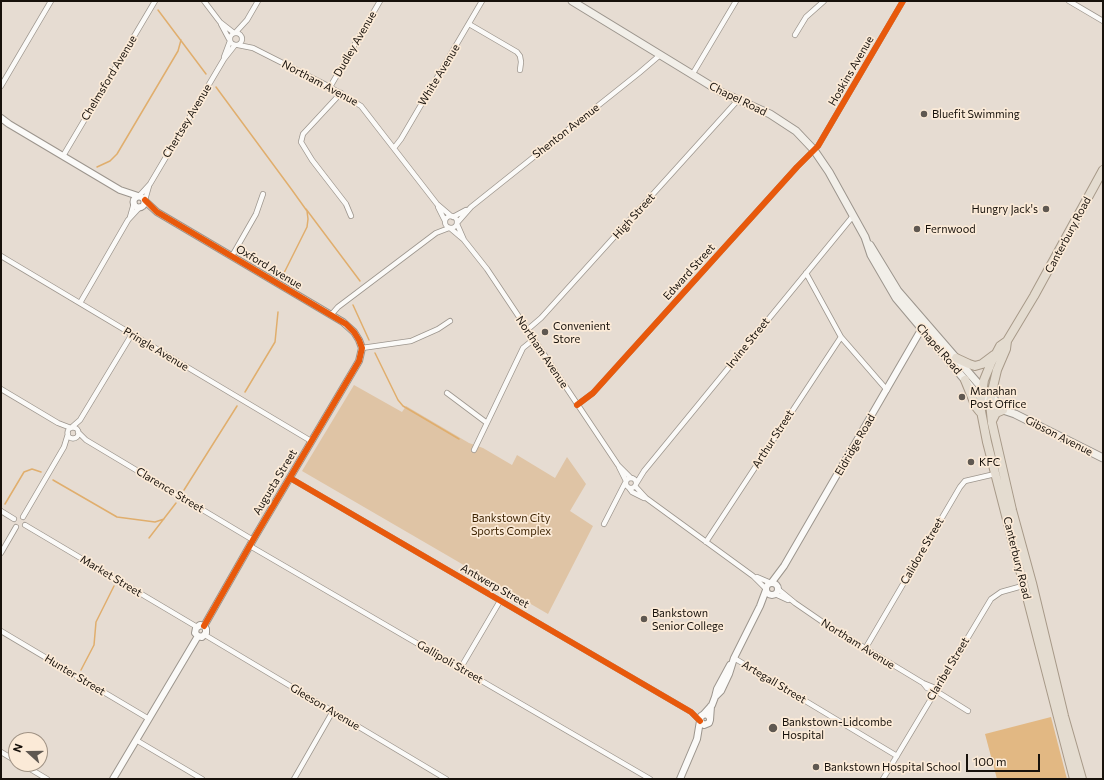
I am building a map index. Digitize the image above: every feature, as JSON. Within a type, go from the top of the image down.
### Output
[{"type":"highway","name":"Canterbury Road","points":[[1074,779],[995,474],[980,406],[987,371],[996,353],[1000,346],[1007,341],[1034,296],[1103,170]]},
{"type":"highway","name":"Canterbury Road","points":[[1007,341],[1006,349],[997,370],[991,400],[992,423],[1012,510],[1032,583],[1064,716],[1082,779]]},
{"type":"highway","points":[[956,358],[975,366],[982,364],[996,353]]},
{"type":"highway","points":[[965,380],[976,407],[982,415]]},
{"type":"highway","points":[[992,423],[995,415],[1003,410]]},
{"type":"main road","name":"Chapel Road","points":[[572,1],[692,75],[721,92],[785,123],[800,135],[814,150],[829,172],[865,237],[876,252],[892,283],[924,326],[965,380],[976,393],[982,392],[956,358],[924,326]]},
{"type":"main road","name":"Gibson Avenue","points":[[982,392],[1003,410],[1015,414]]},
{"type":"main road","name":"Gibson Avenue","points":[[991,400],[1015,414],[1103,458]]},
{"type":"street","points":[[1,86],[51,1]]},
{"type":"street","name":"Chelmsford Avenue","points":[[63,156],[154,1]]},
{"type":"street","points":[[204,1],[220,22],[230,40],[236,45],[241,42],[246,20]]},
{"type":"street","points":[[230,40],[231,35],[246,20],[258,1]]},
{"type":"street","name":"Dudley Avenue","points":[[330,87],[380,1]]},
{"type":"street","name":"White Avenue","points":[[394,148],[401,139],[482,1]]},
{"type":"street","points":[[692,75],[736,1]]},
{"type":"street","points":[[795,36],[806,17],[824,1]]},
{"type":"street","name":"Hoskins Avenue","points":[[814,150],[903,1]]},
{"type":"street","points":[[1069,1],[1103,21]]},
{"type":"street","points":[[220,22],[242,37]]},
{"type":"street","points":[[469,24],[517,52],[520,56],[520,70]]},
{"type":"street","name":"Northam Avenue","points":[[242,37],[253,48]]},
{"type":"street","name":"Chertsey Avenue","points":[[224,59],[230,40]]},
{"type":"street","name":"Northam Avenue","points":[[236,45],[253,48],[330,87],[361,106],[437,204],[452,217]]},
{"type":"street","name":"Chertsey Avenue","points":[[142,198],[224,59],[236,45]]},
{"type":"street","name":"Shenton Avenue","points":[[457,223],[471,207],[640,73],[660,55]]},
{"type":"street","points":[[341,93],[303,134],[301,142],[312,160],[346,204],[350,216]]},
{"type":"street","name":"High Street","points":[[527,330],[541,318],[738,100]]},
{"type":"street","name":"Oxford Avenue","points":[[1,118],[120,190],[137,205],[157,212],[331,315],[352,329],[362,348]]},
{"type":"street","name":"Oxford Avenue","points":[[1,122],[9,124]]},
{"type":"street","name":"Edward Street","points":[[577,405],[593,393],[792,172],[814,150]]},
{"type":"street","name":"Oxford Avenue","points":[[120,190],[142,198],[157,212]]},
{"type":"street","points":[[232,256],[256,214],[263,194]]},
{"type":"street","points":[[80,303],[137,205],[136,198],[142,198],[144,204],[137,205]]},
{"type":"street","name":"Northam Avenue","points":[[437,204],[445,221]]},
{"type":"street","name":"Shenton Avenue","points":[[452,217],[471,207]]},
{"type":"street","name":"Irvine Street","points":[[635,485],[644,470],[853,216]]},
{"type":"street","points":[[331,315],[338,307],[436,233],[455,227],[457,223],[455,218],[447,218],[436,233]]},
{"type":"street","points":[[445,221],[445,224],[449,228]]},
{"type":"street","name":"Northam Avenue","points":[[457,223],[464,240]]},
{"type":"street","name":"Northam Avenue","points":[[449,228],[464,240],[487,269],[618,465],[627,485],[635,494],[646,498]]},
{"type":"street","name":"Pringle Avenue","points":[[1,256],[311,441]]},
{"type":"street","points":[[806,273],[841,337],[887,390]]},
{"type":"street","points":[[362,348],[411,341],[438,329],[450,321]]},
{"type":"street","name":"Eldridge Road","points":[[760,606],[774,588],[784,566],[924,326]]},
{"type":"street","points":[[64,447],[68,430],[80,420],[132,334]]},
{"type":"street","name":"Arthur Street","points":[[706,542],[841,337]]},
{"type":"street","points":[[474,450],[522,351],[526,345],[534,339]]},
{"type":"street","name":"Augusta Street","points":[[204,626],[359,361],[362,348]]},
{"type":"street","points":[[1,390],[58,423],[76,428],[78,432]]},
{"type":"street","points":[[447,393],[487,422]]},
{"type":"street","points":[[22,517],[64,447],[78,432],[80,420]]},
{"type":"street","points":[[58,423],[70,438],[74,438]]},
{"type":"street","name":"Clarence Street","points":[[78,432],[86,440],[253,540]]},
{"type":"street","name":"Clarence Street","points":[[74,438],[86,440]]},
{"type":"street","name":"Northam Avenue","points":[[618,465],[632,478]]},
{"type":"street","name":"Irvine Street","points":[[632,478],[644,470]]},
{"type":"street","name":"Calidore Street","points":[[865,649],[960,487],[965,481],[995,474]]},
{"type":"street","name":"Antwerp Street","points":[[290,478],[703,719]]},
{"type":"street","points":[[604,524],[629,479],[632,478],[635,481],[635,485],[632,488],[627,485]]},
{"type":"street","name":"Northam Avenue","points":[[635,485],[646,498],[753,576],[774,588],[826,625],[923,683],[933,687],[936,691],[968,711]]},
{"type":"street","points":[[1,510],[14,519]]},
{"type":"street","points":[[14,519],[18,516],[22,517],[26,521],[25,525],[21,528],[16,527]]},
{"type":"street","points":[[14,519],[13,523],[16,527]]},
{"type":"street","name":"Market Street","points":[[25,525],[197,627]]},
{"type":"street","points":[[1,553],[16,527]]},
{"type":"street","name":"Gallipoli Street","points":[[250,546],[650,779]]},
{"type":"street","name":"Northam Avenue","points":[[753,576],[766,589]]},
{"type":"street","name":"Claribel Street","points":[[883,779],[991,599],[1001,592],[1032,583]]},
{"type":"street","points":[[766,589],[768,594],[774,588]]},
{"type":"street","name":"Eldridge Road","points":[[703,719],[707,715],[710,718],[715,697],[721,691],[729,674],[734,658],[760,606],[766,589]]},
{"type":"street","points":[[460,669],[500,601]]},
{"type":"street","points":[[200,625],[204,626],[206,630],[205,635],[201,637],[198,636],[195,631],[197,627],[200,625]]},
{"type":"street","name":"Hunter Street","points":[[1,631],[149,719]]},
{"type":"street","name":"Gleeson Avenue","points":[[205,635],[446,779]]},
{"type":"street","points":[[113,779],[198,636]]},
{"type":"street","name":"Artegall Street","points":[[734,658],[897,756]]},
{"type":"street","name":"Eldridge Road","points":[[703,719],[712,705]]},
{"type":"street","points":[[294,779],[334,711]]},
{"type":"street","points":[[682,777],[703,719]]},
{"type":"street","points":[[136,740],[202,779]]},
{"type":"street","points":[[35,772],[47,779]]},
{"type":"green space","name":"Bankstown City Sports Complex","points":[[354,385],[402,412],[406,406],[469,443],[483,448],[512,465],[517,455],[555,478],[567,457],[586,484],[570,511],[593,526],[548,614],[302,471]]},
{"type":"shaded area","points":[[1051,717],[1067,779],[997,779],[985,734]]},
{"type":"waterway","points":[[158,10],[206,74]]},
{"type":"waterway","points":[[97,167],[110,161],[117,154],[178,51],[181,40]]},
{"type":"waterway","points":[[216,87],[307,211],[307,227],[282,277]]},
{"type":"waterway","points":[[306,209],[360,281]]},
{"type":"waterway","points":[[353,305],[369,340]]},
{"type":"waterway","points":[[245,392],[275,342],[278,312]]},
{"type":"waterway","points":[[375,353],[398,400],[403,406],[459,439]]},
{"type":"waterway","points":[[184,490],[237,406]]},
{"type":"waterway","points":[[5,504],[24,472],[32,469],[41,472]]},
{"type":"waterway","points":[[53,480],[117,517],[155,522],[164,519]]},
{"type":"waterway","points":[[149,538],[176,503]]},
{"type":"waterway","points":[[81,670],[94,645],[96,622],[114,586]]},
{"type":"cycle path","points":[[577,405],[593,393],[797,167],[818,146],[903,1]]},
{"type":"cycle path","points":[[145,200],[157,212],[346,324],[354,332],[362,348],[359,361],[204,626]]},
{"type":"cycle path","points":[[290,478],[691,712],[700,721]]},
{"type":"place","name":"Bluefit Swimming","points":[[924,114]]},
{"type":"place","name":"Hungry Jack's","points":[[1046,209]]},
{"type":"place","name":"Fernwood","points":[[917,229]]},
{"type":"place","name":"Convenient Store","points":[[545,332]]},
{"type":"place","name":"Manahan Post Office","points":[[962,397]]},
{"type":"place","name":"KFC","points":[[971,462]]},
{"type":"place","name":"Bankstown Senior College","points":[[644,619]]},
{"type":"place","name":"Bankstown-Lidcombe Hospital","points":[[773,728]]},
{"type":"place","name":"Bankstown Hospital School","points":[[816,767]]}]
